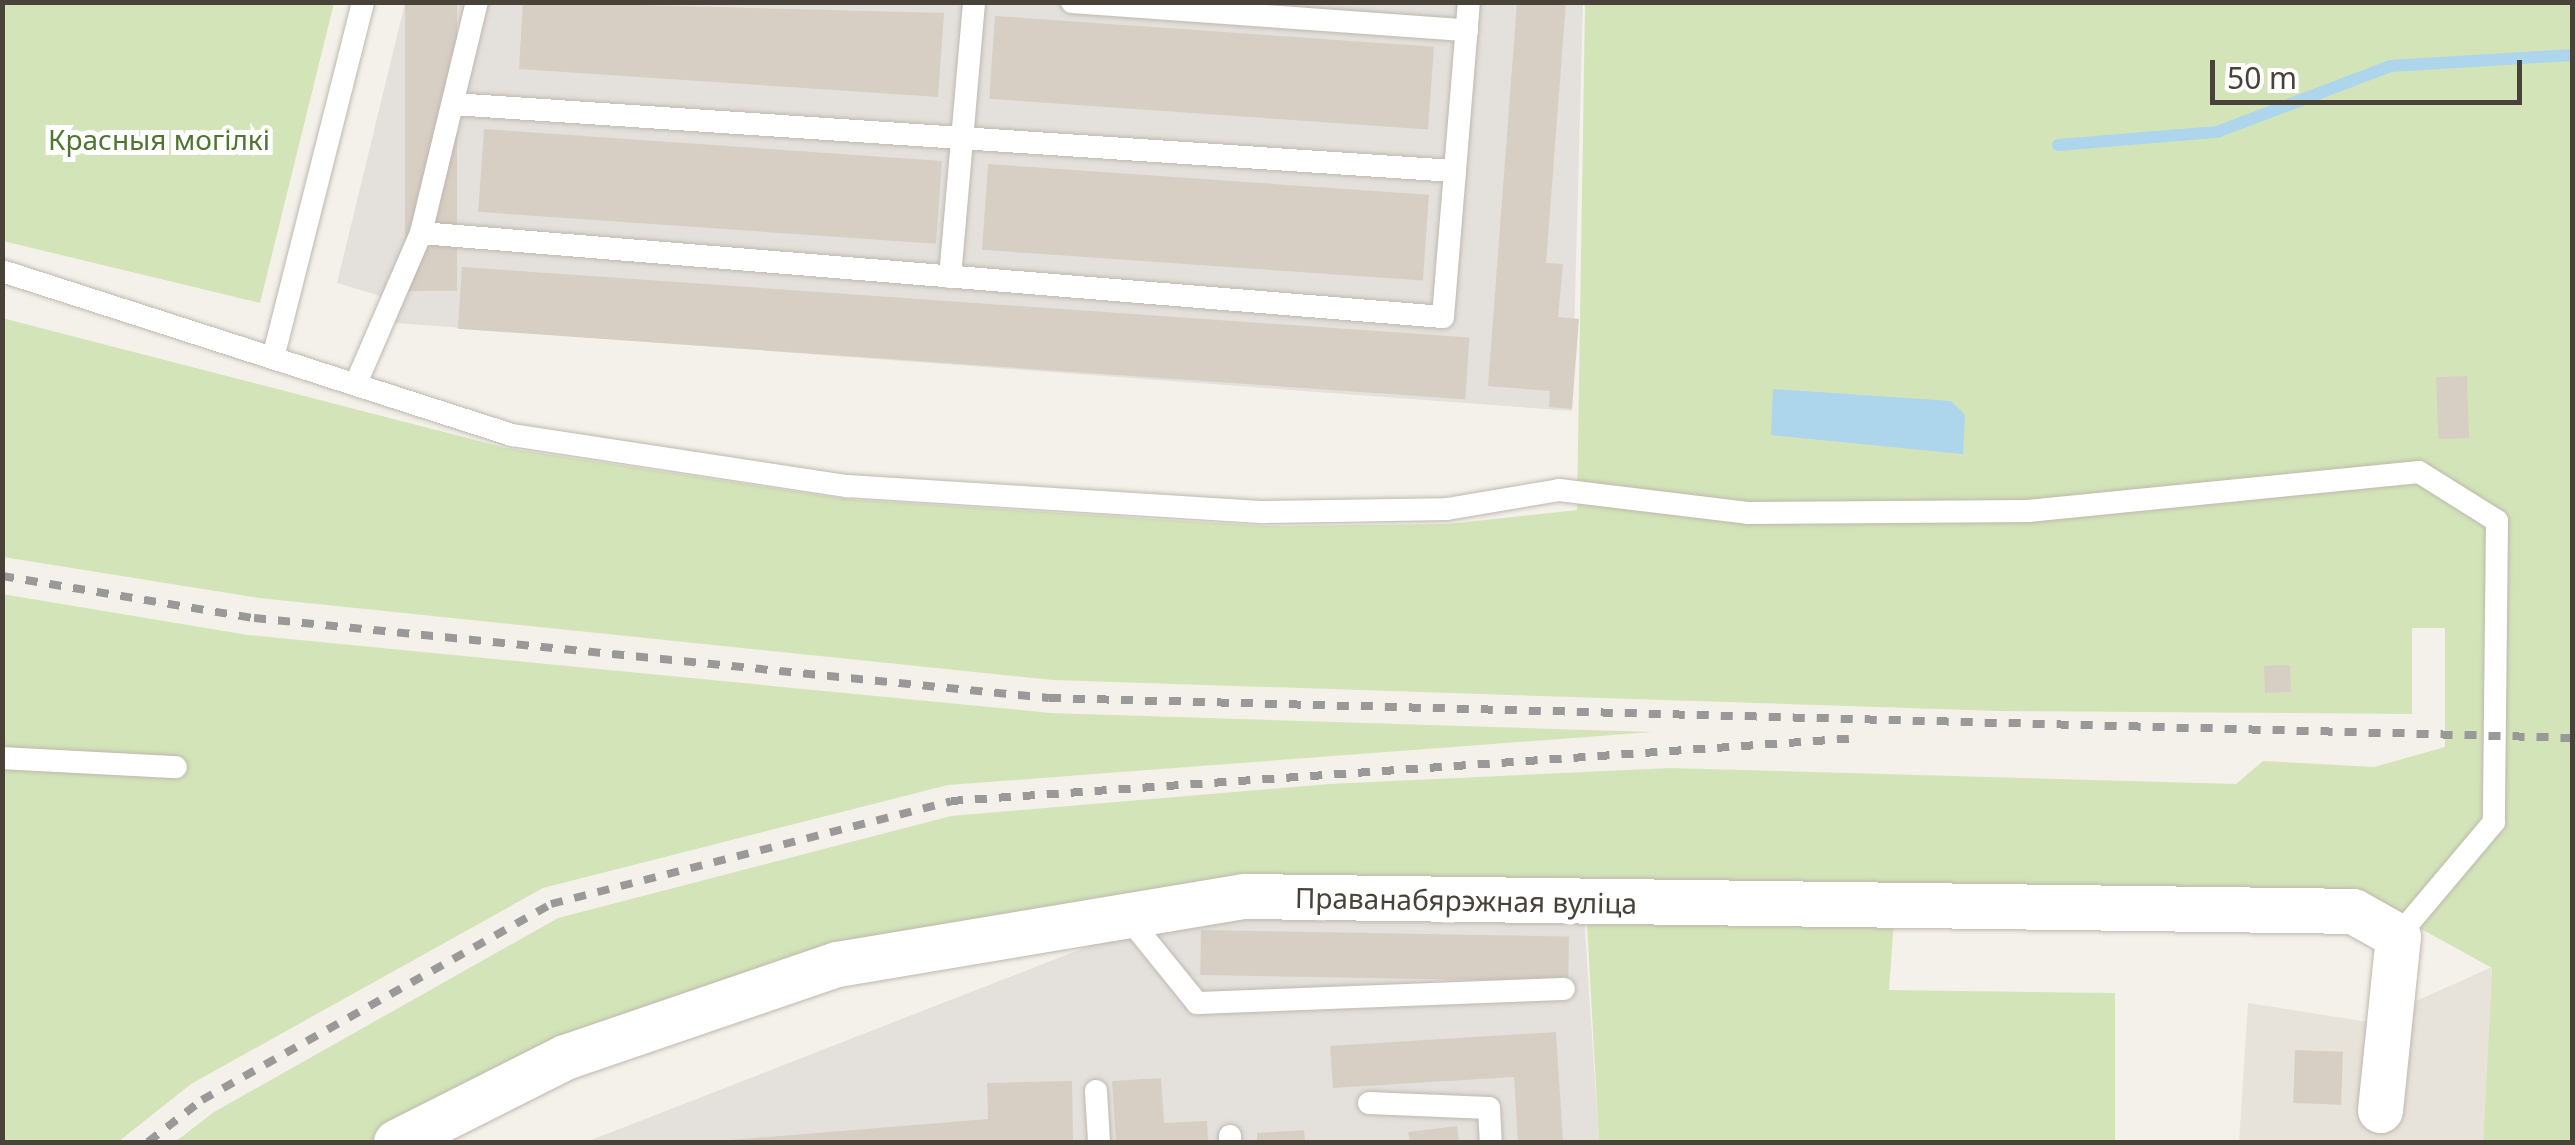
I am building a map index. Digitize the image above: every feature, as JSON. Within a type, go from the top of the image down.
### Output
[{"type":"street","name":"Праванабярэжная вуліца","points":[[396,1142],[565,1057],[837,964],[1122,912],[1244,896],[2353,911],[2398,936]]},
{"type":"street","points":[[2380,1110],[2398,936]]},
{"type":"lane","points":[[274,354],[363,2]]},
{"type":"lane","points":[[357,381],[421,233],[477,2]]},
{"type":"lane","points":[[950,277],[974,2]]},
{"type":"lane","points":[[1072,2],[1467,30]]},
{"type":"lane","points":[[421,233],[1443,318],[1470,2]]},
{"type":"lane","points":[[453,104],[1455,172]]},
{"type":"lane","points":[[2,271],[274,354],[512,435],[847,486],[1264,512],[1448,510],[1559,490],[1748,514],[2028,511],[2418,472],[2498,522],[2494,822],[2398,936]]},
{"type":"lane","points":[[2,758],[176,767]]},
{"type":"lane","points":[[1122,912],[1197,1003],[1564,989]]},
{"type":"lane","points":[[1096,1091],[1099,1142]]},
{"type":"lane","points":[[1370,1103],[1488,1108],[1491,1142]]},
{"type":"shaded area","points":[[405,3],[1583,3],[1572,411],[382,322],[384,297],[337,283]]},
{"type":"shaded area","points":[[1171,914],[1584,916],[1599,1142],[586,1142]]},
{"type":"shaded area","points":[[2492,967],[2483,1142],[2239,1142],[2248,1003],[2369,1022]]},
{"type":"green space","name":"Красныя могілкі","points":[[2,3],[334,3],[260,303],[3,241]]},
{"type":"green space","points":[[1585,3],[2572,3],[2572,1142],[2483,1142],[2492,968],[2358,894],[1896,892],[1889,990],[2115,993],[2115,1142],[1599,1142],[1585,887],[833,953],[376,1142],[175,1142],[214,1112],[558,918],[951,816],[1329,784],[1670,768],[2236,784],[2263,761],[2374,767],[2445,747],[2445,628],[2412,628],[2412,714],[1999,711],[1053,680],[259,598],[3,557],[2,318],[506,448],[846,499],[1264,526],[1448,524],[1577,510]]},
{"type":"green space","points":[[2,594],[248,635],[1051,713],[1653,732],[948,785],[543,888],[191,1084],[118,1142],[3,1142]]},
{"type":"water","points":[[1773,389],[1951,401],[1965,415],[1963,454],[1771,435]]},
{"type":"building","points":[[405,2],[457,2],[457,291],[405,291]]},
{"type":"building","points":[[523,2],[944,13],[938,97],[519,69]]},
{"type":"building","points":[[1517,2],[1566,2],[1546,263],[1563,264],[1558,317],[1579,319],[1572,409],[1549,407],[1550,391],[1488,386]]},
{"type":"building","points":[[995,16],[1434,47],[1428,129],[989,99]]},
{"type":"building","points":[[484,129],[942,161],[936,244],[478,212]]},
{"type":"building","points":[[988,164],[1429,195],[1423,281],[982,250]]},
{"type":"building","points":[[462,267],[1470,337],[1465,399],[458,329]]},
{"type":"building","points":[[2467,376],[2469,438],[2438,439],[2436,377]]},
{"type":"building","points":[[2290,665],[2291,692],[2265,693],[2264,666]]},
{"type":"building","points":[[1201,930],[1569,936],[1568,981],[1200,975]]},
{"type":"building","points":[[1556,1032],[1563,1142],[1518,1142],[1514,1077],[1333,1088],[1330,1046]]},
{"type":"building","points":[[2295,1050],[2343,1052],[2341,1105],[2293,1103]]},
{"type":"building","points":[[1161,1078],[1164,1123],[1207,1121],[1208,1142],[1116,1142],[1112,1081]]},
{"type":"building","points":[[1072,1081],[1073,1142],[706,1142],[988,1119],[987,1083]]},
{"type":"building","points":[[1457,1126],[1459,1142],[1410,1142],[1408,1132]]},
{"type":"building","points":[[1304,1130],[1305,1142],[1257,1142],[1257,1133]]},
{"type":"waterway","points":[[2058,145],[2217,132],[2391,66],[2572,55]]},
{"type":"railway","points":[[2,576],[254,618],[1049,698],[2572,738]]},
{"type":"railway","points":[[148,1142],[202,1100],[551,904],[951,801],[1858,738]]}]
